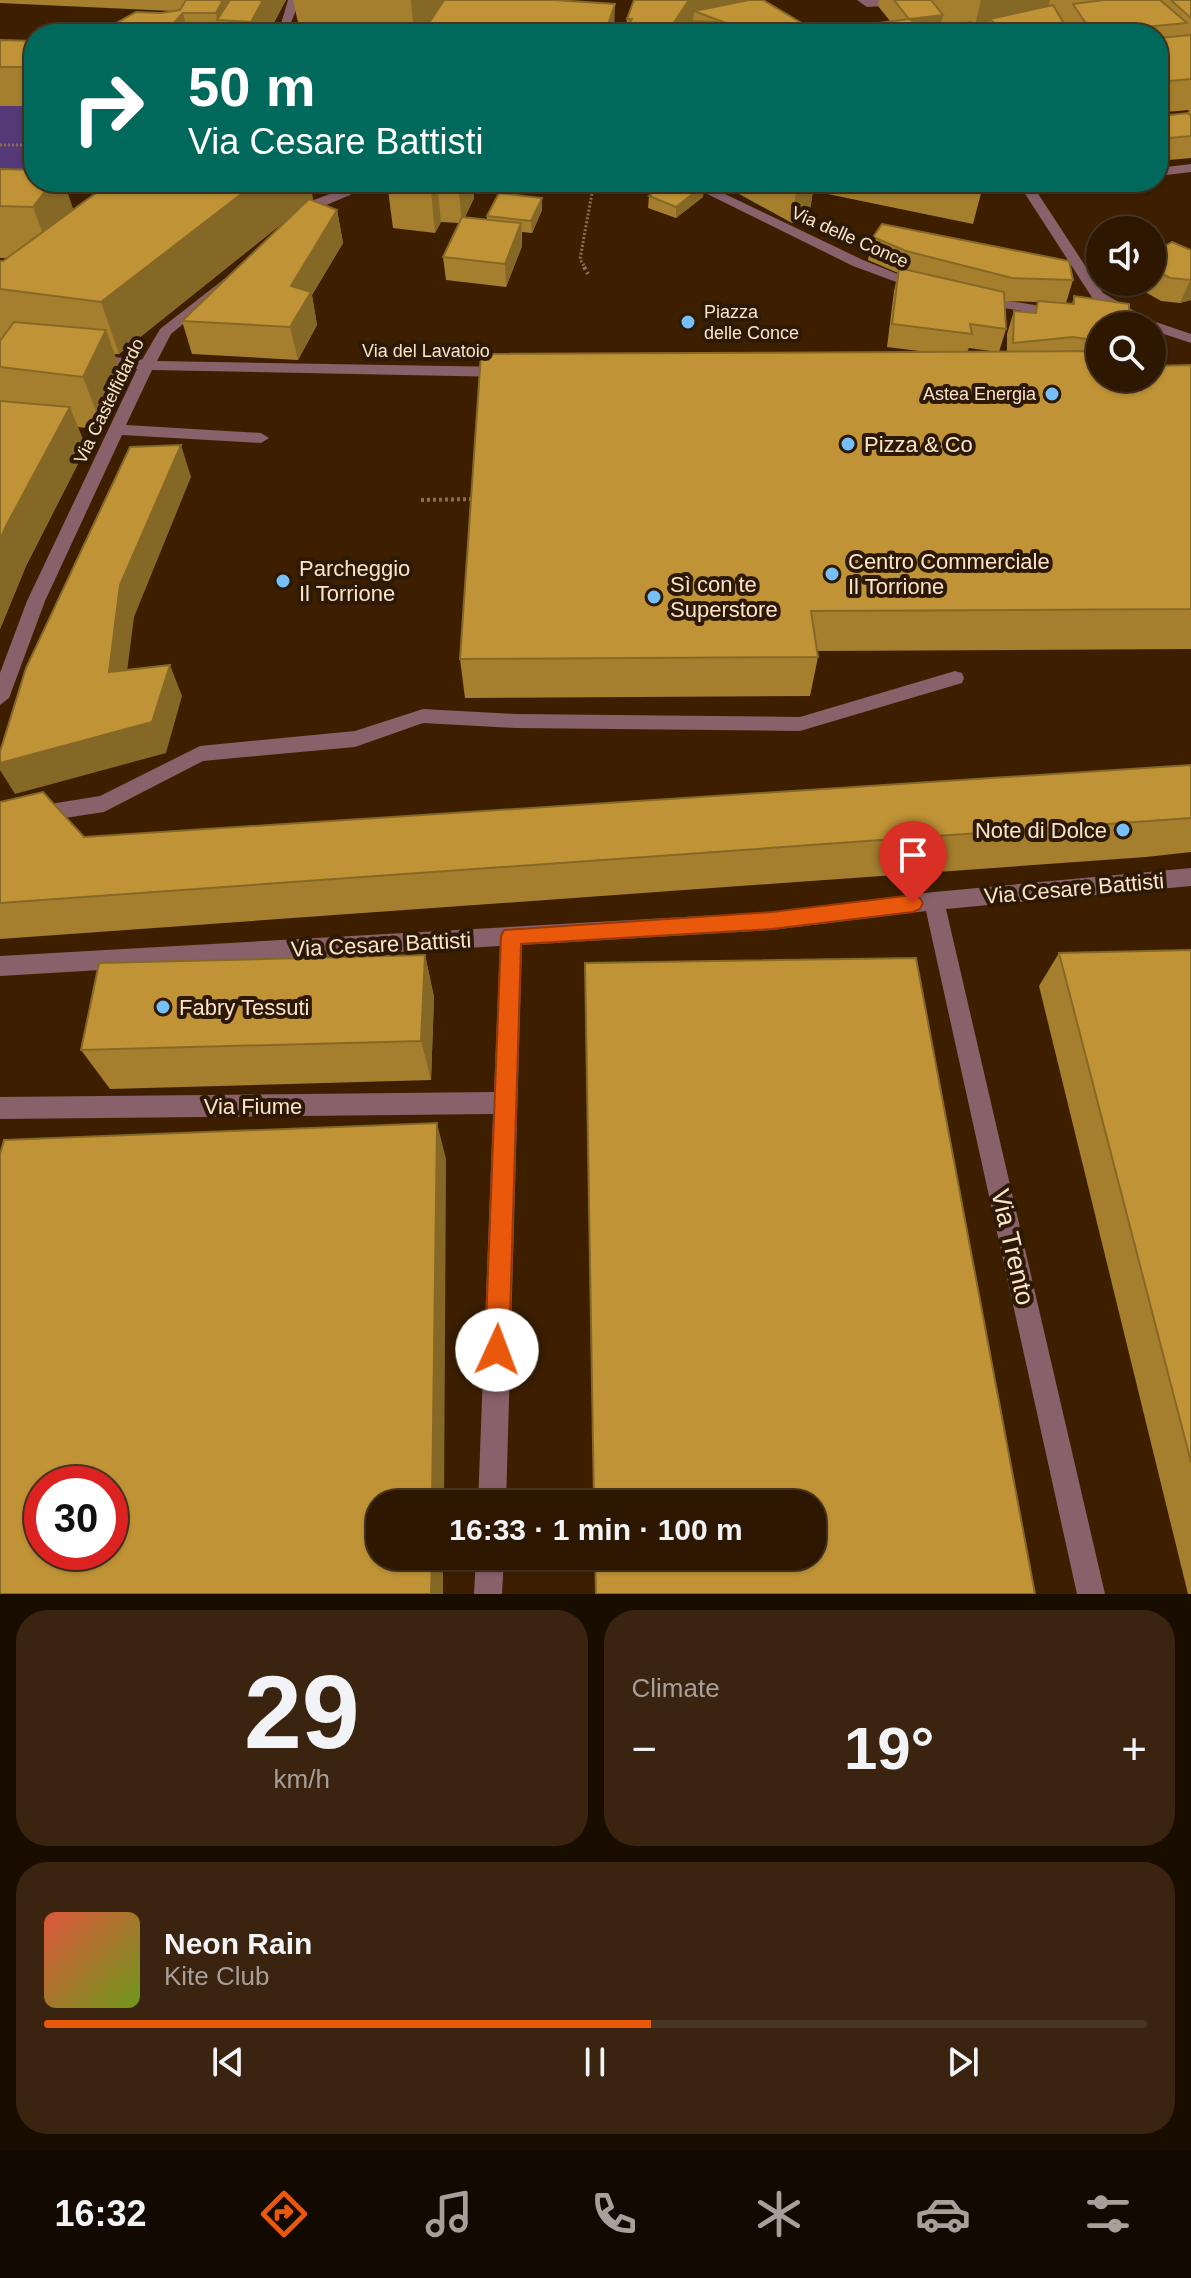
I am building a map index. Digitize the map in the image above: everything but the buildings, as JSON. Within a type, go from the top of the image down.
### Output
[{"type":"street","points":[[287,24],[294,0]]},
{"type":"street","points":[[865,2],[935,0]]},
{"type":"street","points":[[1168,171],[1191,168]]},
{"type":"street","points":[[284,233],[339,193],[333,192]]},
{"type":"street","name":"Via delle Conce","points":[[711,192],[858,263],[950,296],[1086,316]]},
{"type":"street","points":[[1027,192],[1098,296],[1125,312]]},
{"type":"street","name":"Via Castelfidardo","points":[[0,698],[36,601],[165,332],[236,273]]},
{"type":"street","points":[[1166,331],[1191,339]]},
{"type":"street","name":"Via del Lavatoio","points":[[73,358],[147,365],[527,372]]},
{"type":"street","points":[[116,430],[261,438]]},
{"type":"street","points":[[0,820],[104,804],[200,754],[355,739],[423,716],[515,721],[800,724],[955,678]]},
{"type":"street","name":"Via Cesare Battisti","points":[[0,966],[772,921],[934,901],[1191,877]]},
{"type":"street","name":"Via Trento","points":[[934,901],[1091,1594]]},
{"type":"street","points":[[492,1490],[511,936]]},
{"type":"street","name":"Via Fiume","points":[[0,1108],[505,1103]]},
{"type":"street","points":[[488,1594],[489,1570]]},
{"type":"path","points":[[0,145],[24,145]]},
{"type":"path","points":[[588,274],[580,259],[592,192]]},
{"type":"path","points":[[421,500],[478,499]]},
{"type":"shaded area","points":[[0,106],[24,106],[24,191],[0,190]]},
{"type":"place","name":"Piazza delle Conce","points":[[688,322]]},
{"type":"place","name":"Astea Energia","points":[[1052,394]]},
{"type":"place","name":"Pizza & Co","points":[[848,444]]},
{"type":"place","name":"Centro Commerciale Il Torrione","points":[[832,574]]},
{"type":"place","name":"Parcheggio Il Torrione","points":[[283,581]]},
{"type":"place","name":"Sì con te Superstore","points":[[654,597]]},
{"type":"place","name":"Note di Dolce","points":[[1123,830]]},
{"type":"place","name":"Fabry Tessuti","points":[[163,1007]]},
{"type":"route","points":[[497,1350],[511,936],[772,921],[913,903]]}]
